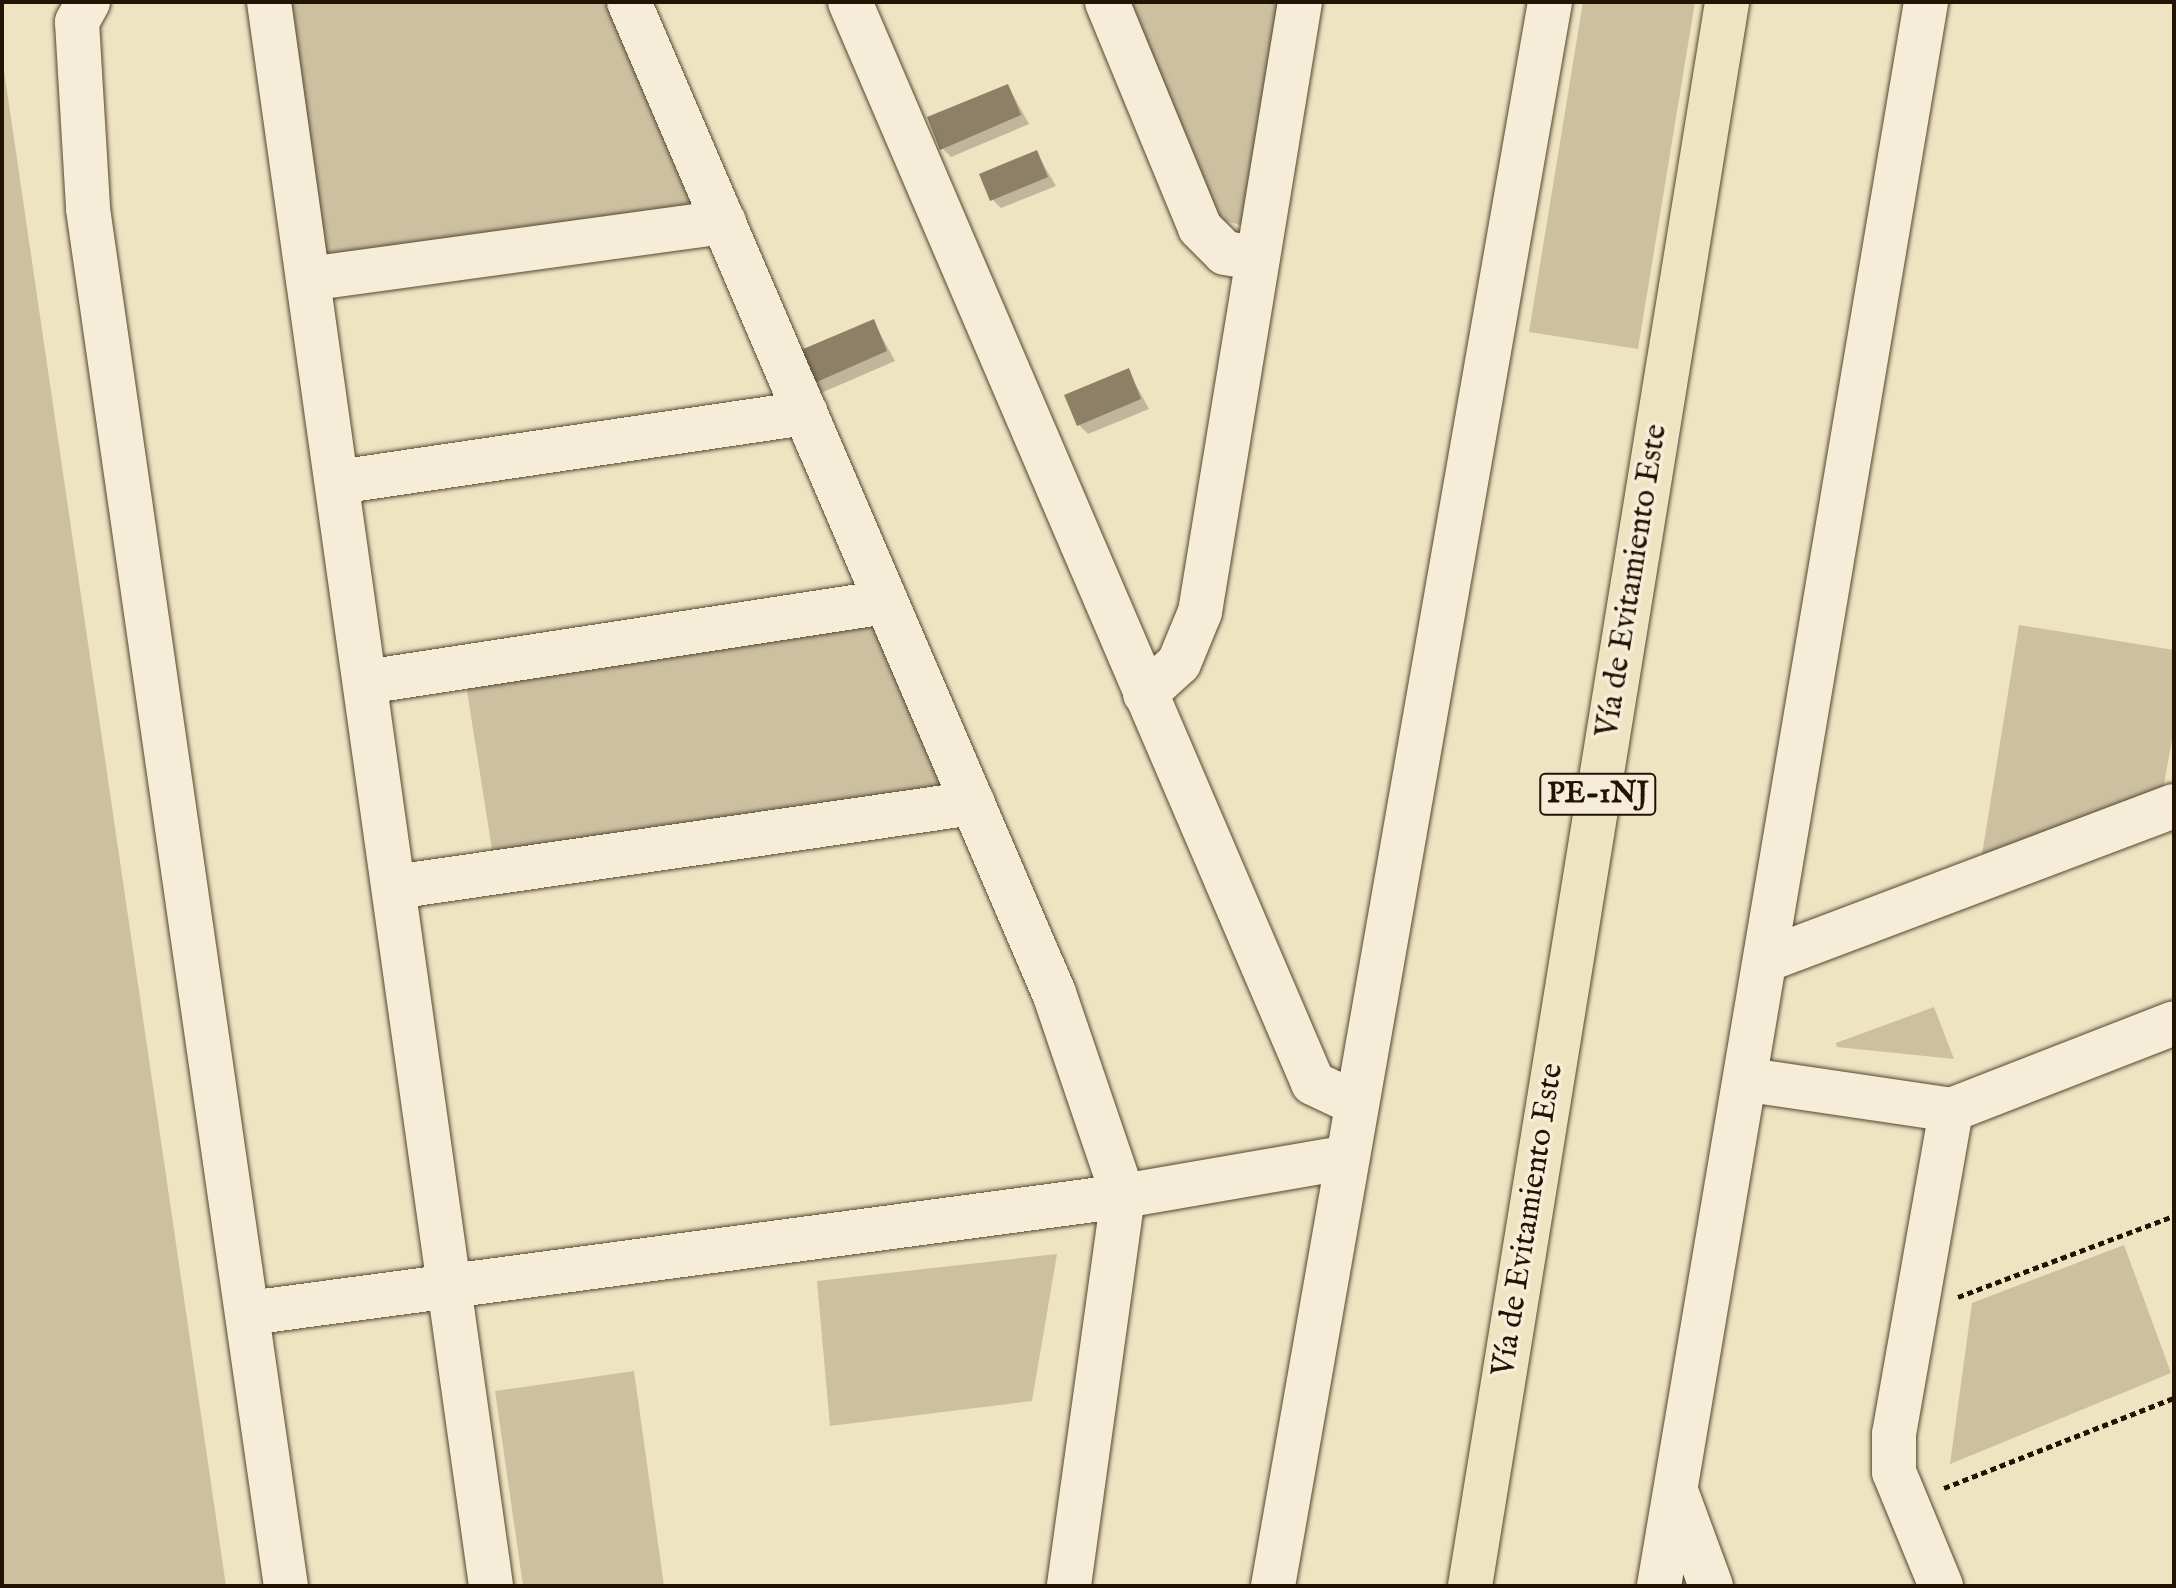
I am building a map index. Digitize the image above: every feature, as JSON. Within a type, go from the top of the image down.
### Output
[{"type":"highway","name":"Vía de Evitamiento Este","points":[[1470,1586],[1727,2]]},
{"type":"street","points":[[88,2],[77,22],[88,209],[120,397],[286,1586]]},
{"type":"street","points":[[269,2],[453,1287],[491,1586]]},
{"type":"street","points":[[629,2],[1054,993],[1123,1196],[1069,1586]]},
{"type":"street","points":[[850,2],[1313,1083],[1353,1102]]},
{"type":"street","points":[[1107,2],[1206,238],[1225,253],[1258,258]]},
{"type":"street","points":[[1145,694],[1179,663],[1200,612],[1300,2]]},
{"type":"street","points":[[1273,1586],[1342,1158],[1550,2]]},
{"type":"street","points":[[1659,1586],[1749,1080],[1926,2]]},
{"type":"street","points":[[308,279],[724,222]]},
{"type":"street","points":[[338,482],[806,413]]},
{"type":"street","points":[[366,682],[886,602]]},
{"type":"street","points":[[395,887],[973,803]]},
{"type":"street","points":[[1769,959],[2174,806]]},
{"type":"street","points":[[1749,1080],[1951,1110],[2174,1023]]},
{"type":"street","points":[[1941,1586],[1894,1472],[1894,1434],[1912,1315],[1951,1110]]},
{"type":"street","points":[[249,1313],[1123,1196],[1342,1158]]},
{"type":"street","points":[[1676,1490],[1711,1586]]},
{"type":"path","points":[[1912,1315],[2174,1216]]},
{"type":"path","points":[[1907,1502],[2174,1398]]},
{"type":"shaded area","points":[[285,2],[615,2],[694,189],[690,212],[331,261],[321,249]]},
{"type":"shaded area","points":[[1127,2],[1280,2],[1246,226],[1215,219]]},
{"type":"shaded area","points":[[1583,2],[1695,2],[1638,349],[1529,332]]},
{"type":"shaded area","points":[[2,57],[161,1141],[226,1586],[2,1586]]},
{"type":"shaded area","points":[[876,619],[946,783],[935,798],[493,856],[465,678]]},
{"type":"shaded area","points":[[2019,625],[2174,650],[2174,728],[2161,801],[1980,867]]},
{"type":"shaded area","points":[[1934,1007],[1954,1059],[1837,1047],[1836,1043]]},
{"type":"shaded area","points":[[2124,1245],[2171,1373],[1950,1464],[1972,1303]]},
{"type":"shaded area","points":[[1057,1254],[1032,1401],[830,1426],[817,1281]]},
{"type":"shaded area","points":[[634,1371],[664,1586],[523,1586],[495,1391]]},
{"type":"building","points":[[1008,84],[1021,115],[940,150],[927,117]]},
{"type":"building","points":[[1037,150],[1048,177],[990,201],[979,174]]},
{"type":"building","points":[[874,319],[887,351],[803,388],[789,355]]},
{"type":"building","points":[[1129,368],[1141,399],[1077,426],[1064,395]]}]
